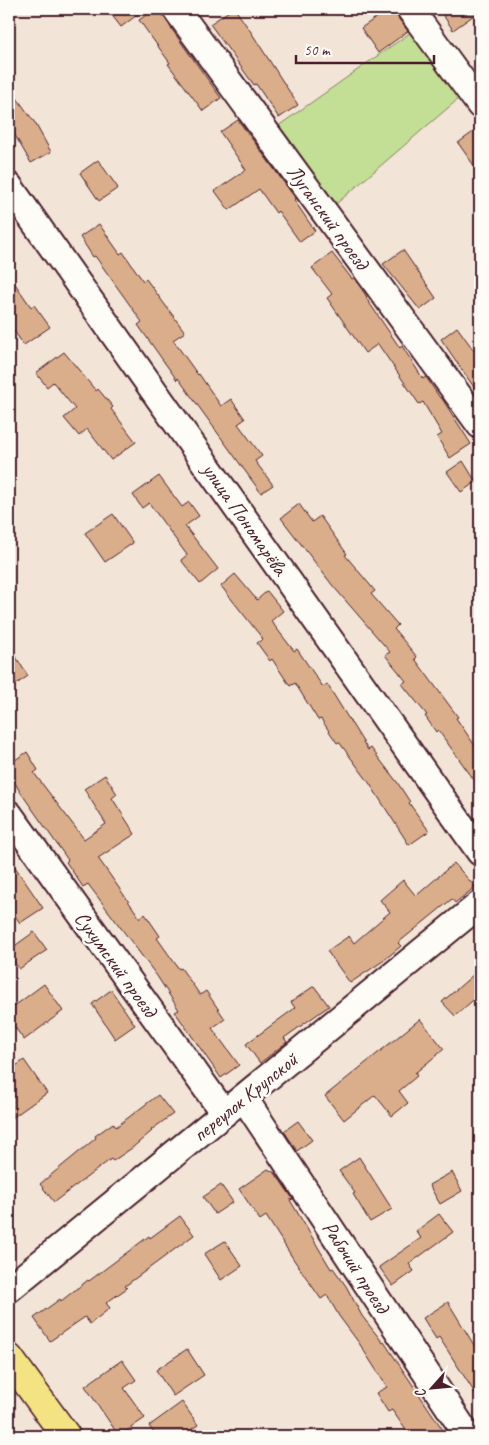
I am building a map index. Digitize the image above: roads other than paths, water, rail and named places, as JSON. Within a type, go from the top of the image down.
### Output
[{"type":"main road","points":[[9,1358],[66,1436]]},
{"type":"street","name":"Луганский проезд","points":[[176,9],[480,425]]},
{"type":"street","points":[[410,9],[480,105]]},
{"type":"street","name":"улица Пономарёва","points":[[9,186],[480,852]]},
{"type":"street","name":"Сухумский проезд","points":[[9,814],[234,1106]]},
{"type":"street","name":"переулок Крупской","points":[[9,1289],[480,904]]},
{"type":"street","name":"Рабочий проезд","points":[[234,1106],[468,1436]]}]
